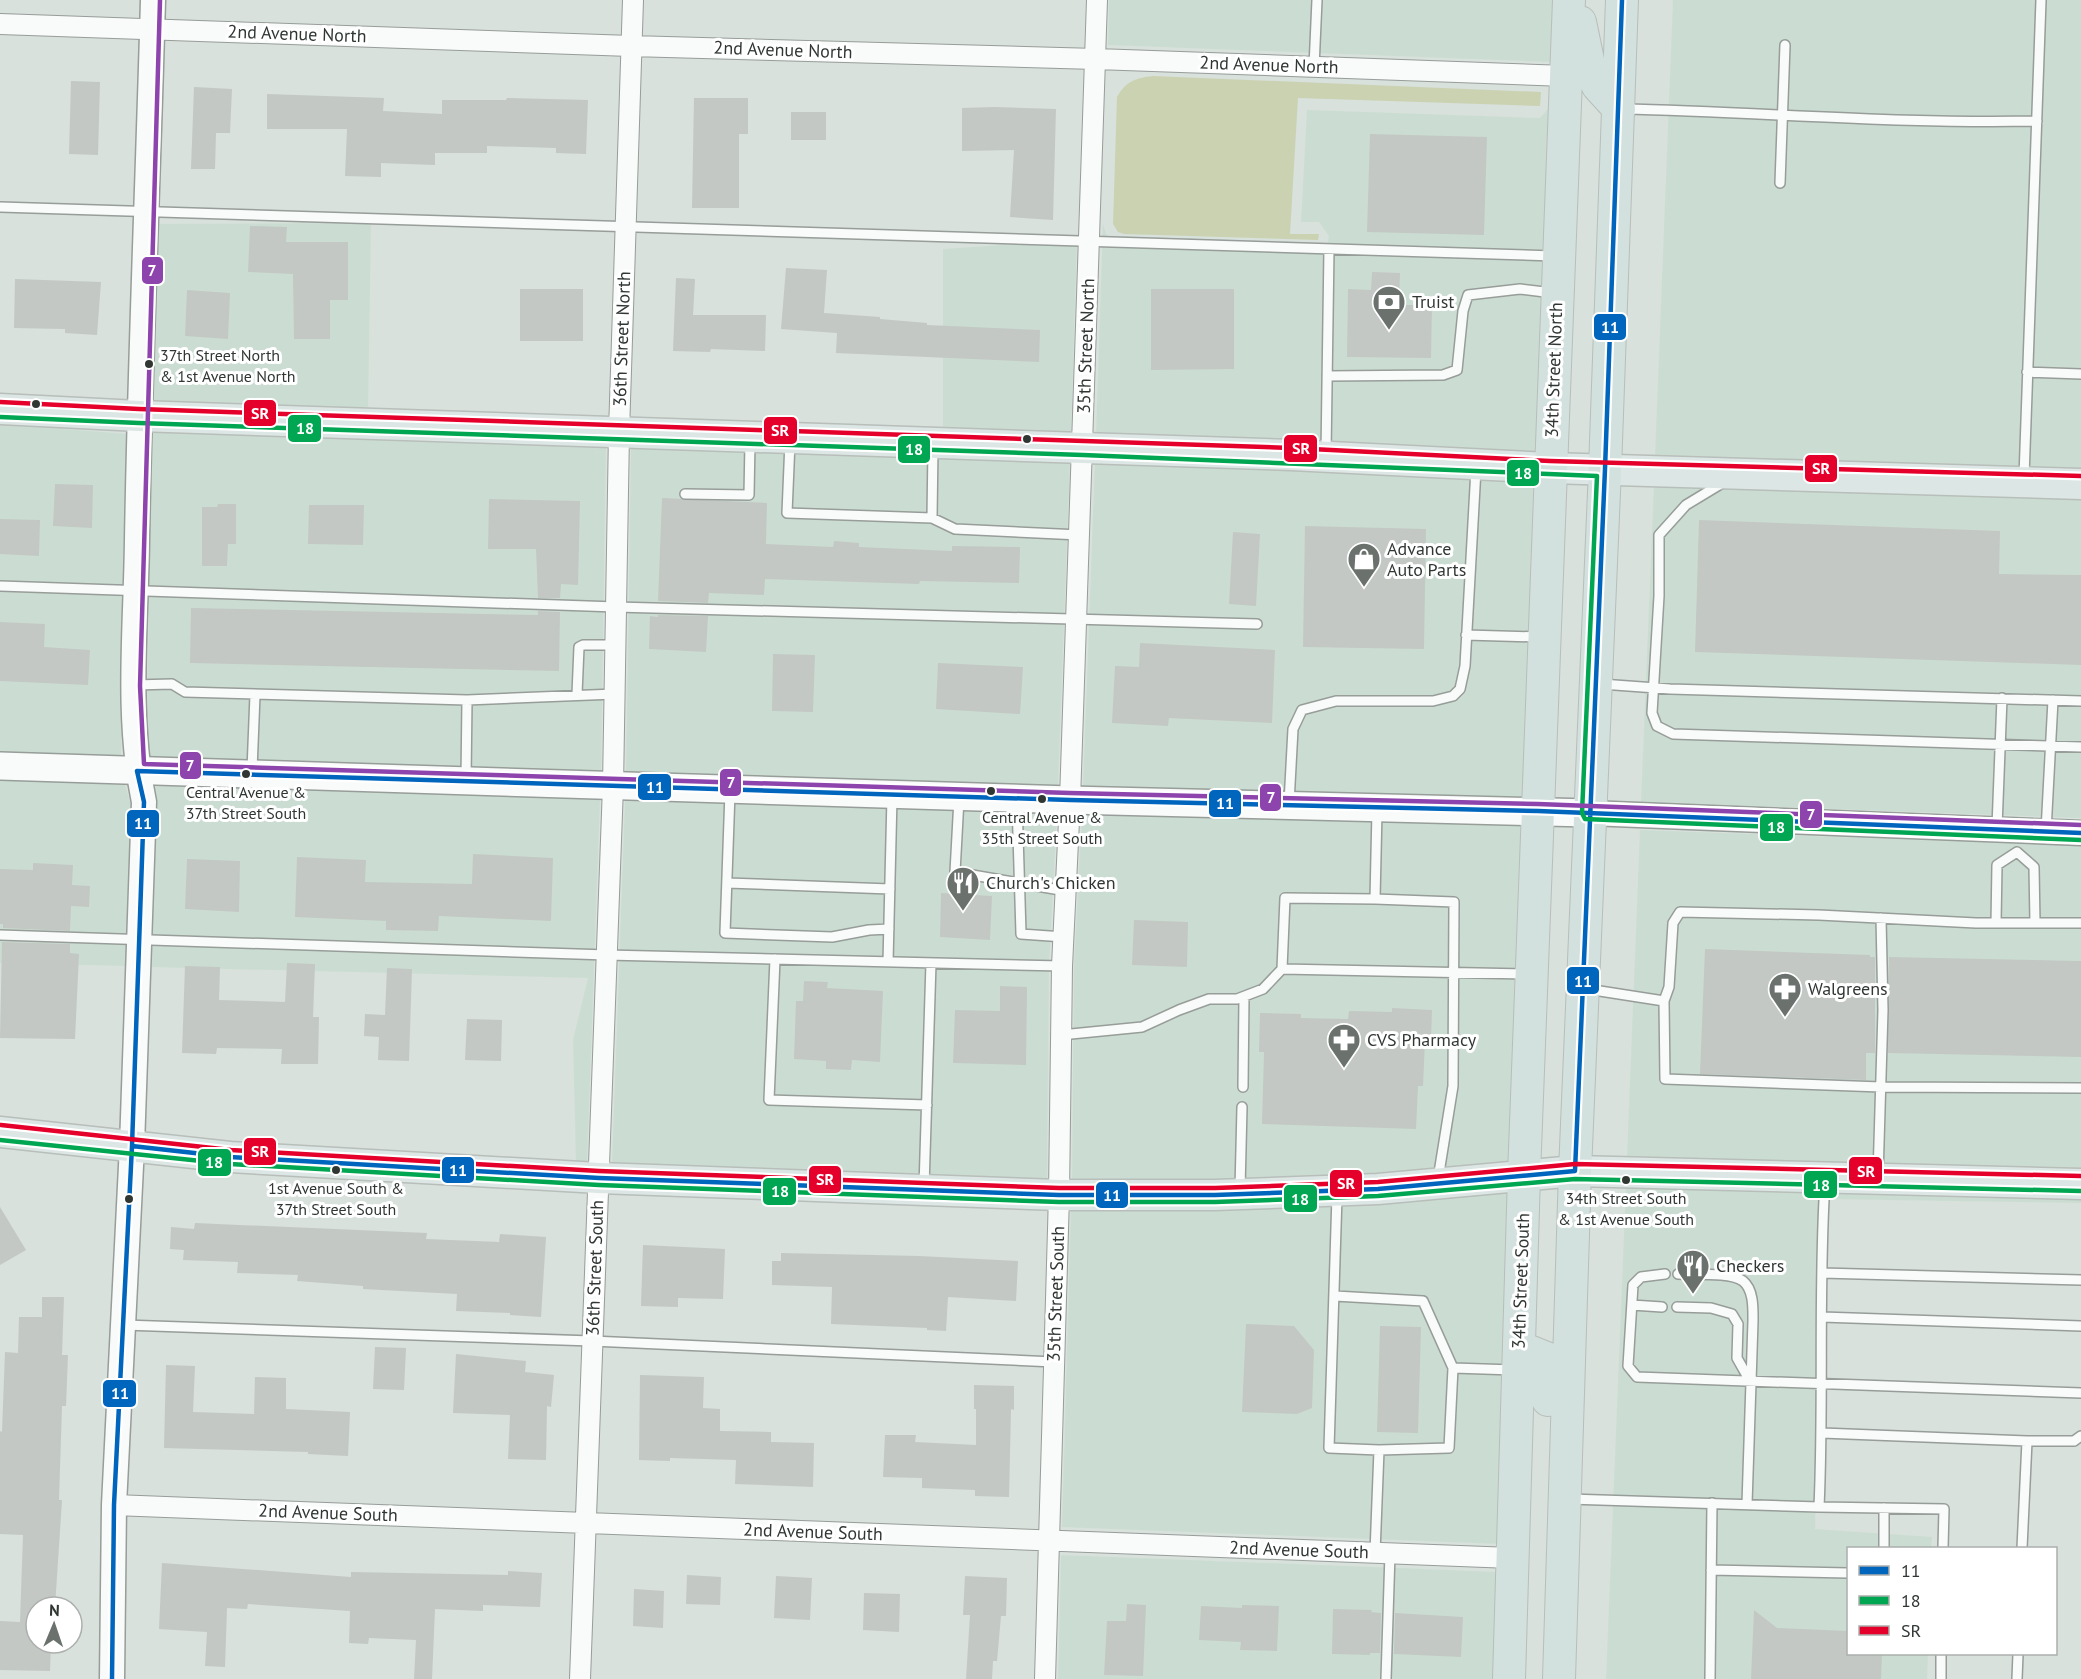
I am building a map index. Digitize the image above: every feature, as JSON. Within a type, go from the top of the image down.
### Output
[{"type":"highway","name":"34th Street North","points":[[1538,811],[1569,0]]},
{"type":"highway","points":[[1576,0],[1590,70],[1598,86],[1619,109]]},
{"type":"highway","points":[[1559,1679],[1575,1171],[1605,469],[1622,0]]},
{"type":"highway","name":"34th Street South","points":[[1509,1679],[1524,1174],[1538,811]]},
{"type":"highway","points":[[1518,1359],[1549,1359],[1546,1465],[1565,1490]]},
{"type":"highway","points":[[1511,1589],[1541,1604],[1538,1679]]},
{"type":"main road","points":[[0,409],[139,416],[1083,448],[1550,468],[2081,484]]},
{"type":"main road","points":[[0,766],[1017,799],[1589,813]]},
{"type":"main road","points":[[0,1132],[230,1157],[598,1178],[1059,1195],[1240,1194],[1378,1189],[1575,1171],[2081,1184]]},
{"type":"street","points":[[112,1679],[114,1505],[132,1146],[144,802],[137,771],[132,686],[153,0]]},
{"type":"street","name":"36th Street North","points":[[613,786],[619,432],[633,0]]},
{"type":"street","name":"35th Street North","points":[[1070,800],[1097,0]]},
{"type":"street","name":"2nd Avenue North","points":[[0,24],[1566,76]]},
{"type":"street","name":"36th Street South","points":[[580,1679],[613,786]]},
{"type":"street","name":"35th Street South","points":[[1045,1679],[1059,1195],[1062,966],[1070,800]]},
{"type":"street","points":[[1589,813],[2011,837],[2046,831],[2081,832]]},
{"type":"street","name":"2nd Avenue South","points":[[114,1505],[1512,1558]]},
{"type":"lane","points":[[1314,67],[1317,0]]},
{"type":"lane","points":[[2024,482],[2041,0]]},
{"type":"lane","points":[[1780,183],[1785,45]]},
{"type":"lane","points":[[1619,109],[1973,123],[2037,121]]},
{"type":"lane","points":[[0,207],[1559,256]]},
{"type":"lane","points":[[1326,458],[1329,249]]},
{"type":"lane","points":[[1327,376],[1443,375],[1456,370],[1463,311],[1468,295],[1520,289],[1557,293]]},
{"type":"lane","points":[[2028,372],[2081,374]]},
{"type":"lane","points":[[685,494],[749,495],[751,437]]},
{"type":"lane","points":[[790,438],[787,513],[932,518],[955,529],[1080,535]]},
{"type":"lane","points":[[932,518],[933,443]]},
{"type":"lane","points":[[1289,805],[1293,729],[1302,710],[1336,702],[1432,701],[1453,696],[1460,689],[1466,666],[1476,464]]},
{"type":"lane","points":[[1739,474],[1686,505],[1659,535],[1659,596],[1652,712],[1657,726],[1673,734],[2081,747]]},
{"type":"lane","points":[[0,586],[616,608],[1257,624]]},
{"type":"lane","points":[[1466,635],[1545,637]]},
{"type":"lane","points":[[577,694],[579,647],[616,645]]},
{"type":"lane","points":[[1595,683],[1670,689],[2081,701]]},
{"type":"lane","points":[[132,686],[172,684],[185,692],[255,695],[467,700],[615,694]]},
{"type":"lane","points":[[252,774],[255,695]]},
{"type":"lane","points":[[2002,698],[2001,745],[2011,837],[2034,867],[2035,923]]},
{"type":"lane","points":[[466,781],[467,700]]},
{"type":"lane","points":[[2046,831],[2053,700]]},
{"type":"lane","points":[[730,789],[725,933],[831,937],[889,929]]},
{"type":"lane","points":[[888,962],[892,794]]},
{"type":"lane","points":[[959,796],[955,872],[1066,891]]},
{"type":"lane","points":[[1017,799],[1021,934],[1064,937]]},
{"type":"lane","points":[[1375,899],[1377,807]]},
{"type":"lane","points":[[1996,923],[1997,865],[2011,837]]},
{"type":"lane","points":[[727,883],[890,889]]},
{"type":"lane","points":[[1061,1035],[1142,1027],[1209,999],[1237,999],[1263,989],[1282,969],[1285,898],[1454,902],[1453,1086],[1437,1183]]},
{"type":"lane","points":[[2081,923],[1996,923],[1819,915],[1680,912],[1673,923],[1669,987],[1664,1002],[1665,1079],[1881,1087],[2081,1088]]},
{"type":"lane","points":[[1878,1178],[1883,1010],[1881,918]]},
{"type":"lane","points":[[0,936],[607,955],[1062,966]]},
{"type":"lane","points":[[776,959],[769,1100],[927,1105]]},
{"type":"lane","points":[[924,1190],[931,963]]},
{"type":"lane","points":[[1282,969],[1532,974]]},
{"type":"lane","points":[[1582,989],[1664,1002]]},
{"type":"lane","points":[[1243,1087],[1244,997]]},
{"type":"lane","points":[[1240,1194],[1242,1107]]},
{"type":"lane","points":[[1819,1507],[1822,1432],[1822,1273],[1826,1177]]},
{"type":"lane","points":[[1335,1296],[1423,1301],[1453,1368],[1449,1448],[1379,1450],[1329,1448],[1337,1190]]},
{"type":"lane","points":[[1822,1273],[2081,1280]]},
{"type":"lane","points":[[1665,1274],[1641,1277],[1633,1285],[1628,1366],[1637,1377],[2081,1393]]},
{"type":"lane","points":[[1678,1274],[1730,1276],[1743,1282],[1753,1302],[1747,1504]]},
{"type":"lane","points":[[1632,1305],[1662,1307]]},
{"type":"lane","points":[[1677,1307],[1711,1308],[1732,1314],[1738,1324],[1737,1358],[1750,1381]]},
{"type":"lane","points":[[1822,1317],[2081,1326]]},
{"type":"lane","points":[[124,1325],[592,1341],[1054,1362]]},
{"type":"lane","points":[[1453,1368],[1518,1359]]},
{"type":"lane","points":[[1822,1432],[2027,1441],[2074,1441],[2081,1436]]},
{"type":"lane","points":[[2022,1547],[2027,1441]]},
{"type":"lane","points":[[1379,1450],[1386,1679]]},
{"type":"lane","points":[[1565,1490],[1712,1503],[1944,1509],[1943,1547]]},
{"type":"lane","points":[[1710,1679],[1712,1503]]},
{"type":"lane","points":[[1884,1508],[1884,1547]]},
{"type":"lane","points":[[1711,1570],[1847,1573]]},
{"type":"lane","points":[[1941,1655],[1941,1679]]},
{"type":"lane","points":[[2017,1679],[2018,1655]]},
{"type":"shaded area","points":[[1109,0],[1555,0],[1553,62],[1108,45]]},
{"type":"shaded area","points":[[1673,0],[2081,0],[2081,469],[1655,457]]},
{"type":"shaded area","points":[[1549,89],[1552,90],[1538,453],[1096,434],[1103,224],[1111,241],[1317,252],[1328,242],[1329,236],[1319,222],[1301,222],[1307,110],[1540,118],[1551,106]]},
{"type":"shaded area","points":[[371,223],[368,410],[152,402],[158,224]]},
{"type":"shaded area","points":[[1077,240],[1071,433],[943,429],[943,249]]},
{"type":"shaded area","points":[[0,424],[127,434],[121,756],[0,752]]},
{"type":"shaded area","points":[[152,430],[606,446],[601,771],[146,757]]},
{"type":"shaded area","points":[[631,447],[1070,461],[1058,786],[626,772]]},
{"type":"shaded area","points":[[1095,462],[1537,481],[1526,797],[1083,786]]},
{"type":"shaded area","points":[[1654,485],[2081,497],[2081,818],[1641,802]]},
{"type":"shaded area","points":[[0,780],[125,785],[131,804],[126,966],[0,963]]},
{"type":"shaded area","points":[[152,785],[600,799],[587,1163],[576,1163],[573,1040],[588,978],[151,967],[156,802]]},
{"type":"shaded area","points":[[625,800],[1057,814],[1049,966],[1047,1181],[612,1164]]},
{"type":"shaded area","points":[[1082,814],[1526,825],[1512,1162],[1377,1175],[1215,1181],[1072,1181],[1074,966]]},
{"type":"shaded area","points":[[1640,830],[2081,846],[2081,1169],[1627,1158]]},
{"type":"shaded area","points":[[1626,1186],[2081,1197],[2081,1203],[1824,1199],[1815,1529],[1932,1537],[1931,1547],[1847,1547],[1847,1655],[1928,1655],[1927,1679],[1606,1679]]},
{"type":"shaded area","points":[[1511,1190],[1500,1544],[1062,1527],[1071,1209]]},
{"type":"shaded area","points":[[1061,1555],[1499,1572],[1496,1679],[1058,1679]]},
{"type":"green space","points":[[1153,76],[1541,92],[1540,106],[1298,98],[1290,234],[1319,234],[1318,240],[1124,234],[1118,232],[1113,224],[1117,97],[1132,81]]},
{"type":"building","points":[[71,81],[100,82],[98,155],[69,154]]},
{"type":"building","points":[[194,87],[232,89],[230,133],[216,133],[215,169],[191,169]]},
{"type":"building","points":[[267,94],[384,98],[383,111],[442,114],[442,100],[506,100],[507,98],[588,100],[586,154],[556,153],[556,148],[487,146],[487,153],[435,153],[435,165],[381,163],[381,177],[345,176],[347,129],[267,129]]},
{"type":"building","points":[[694,98],[748,98],[748,134],[739,134],[739,208],[692,208]]},
{"type":"building","points":[[962,108],[1056,109],[1053,220],[1010,217],[1014,150],[962,151]]},
{"type":"building","points":[[791,112],[826,112],[826,140],[791,140]]},
{"type":"building","points":[[1370,134],[1487,137],[1484,235],[1367,232]]},
{"type":"building","points":[[250,226],[287,227],[286,242],[348,242],[348,300],[330,300],[330,339],[294,339],[293,274],[248,272]]},
{"type":"building","points":[[786,268],[827,270],[824,313],[880,317],[880,319],[927,323],[927,325],[1040,330],[1039,362],[836,353],[837,333],[781,329]]},
{"type":"building","name":"Truist","points":[[1372,272],[1400,273],[1399,305],[1432,305],[1431,358],[1347,357],[1348,289],[1371,290]]},
{"type":"building","points":[[676,278],[695,279],[693,315],[766,315],[765,351],[711,349],[710,352],[673,351]]},
{"type":"building","points":[[15,279],[101,282],[97,335],[65,333],[65,329],[14,328]]},
{"type":"building","points":[[520,289],[583,289],[583,341],[520,341]]},
{"type":"building","points":[[1151,289],[1234,289],[1234,369],[1151,370]]},
{"type":"building","points":[[187,290],[230,293],[228,339],[185,336]]},
{"type":"building","points":[[55,484],[93,485],[92,528],[53,526]]},
{"type":"building","points":[[662,498],[767,503],[766,544],[833,547],[834,541],[859,543],[859,547],[952,551],[952,546],[1020,547],[1019,583],[920,581],[919,584],[765,579],[764,595],[709,593],[708,603],[658,601]]},
{"type":"building","points":[[489,499],[580,501],[578,585],[561,584],[560,598],[538,598],[536,549],[488,549]]},
{"type":"building","points":[[218,504],[236,504],[236,544],[228,544],[227,566],[202,566],[202,507],[217,507]]},
{"type":"building","points":[[309,505],[364,505],[363,545],[308,544]]},
{"type":"building","points":[[0,519],[40,520],[39,556],[0,554]]},
{"type":"building","points":[[1699,520],[2000,531],[1999,574],[2081,575],[2081,665],[1695,652]]},
{"type":"building","name":"Advance Auto Parts","points":[[1305,526],[1426,529],[1424,649],[1303,647]]},
{"type":"building","points":[[1233,532],[1260,534],[1256,606],[1229,604]]},
{"type":"building","points":[[191,608],[538,615],[538,611],[560,612],[559,671],[190,663]]},
{"type":"building","points":[[658,615],[708,616],[706,652],[649,649],[650,616],[658,617]]},
{"type":"building","points":[[0,622],[45,624],[44,647],[90,650],[88,685],[0,681]]},
{"type":"building","points":[[1140,643],[1275,650],[1272,723],[1169,718],[1168,726],[1112,723],[1115,666],[1139,667]]},
{"type":"building","points":[[773,654],[815,655],[813,712],[772,711]]},
{"type":"building","points":[[938,663],[1023,667],[1020,714],[936,709]]},
{"type":"building","points":[[473,854],[553,858],[551,921],[439,916],[438,931],[386,930],[386,921],[295,917],[297,857],[366,860],[365,882],[472,884]]},
{"type":"building","points":[[187,859],[240,861],[239,912],[185,909]]},
{"type":"building","points":[[33,863],[73,865],[72,885],[90,886],[89,907],[71,906],[70,931],[3,928],[3,924],[0,924],[0,869],[33,870]]},
{"type":"building","points":[[941,893],[992,896],[990,940],[940,937]]},
{"type":"building","points":[[1134,920],[1188,922],[1187,967],[1132,965]]},
{"type":"building","points":[[2,942],[70,944],[70,953],[79,954],[75,1039],[0,1038]]},
{"type":"building","name":"Walgreens","points":[[1705,949],[1875,957],[1875,1053],[1866,1053],[1866,1080],[1700,1074]]},
{"type":"building","points":[[1889,957],[2081,961],[2081,1057],[1888,1053]]},
{"type":"building","points":[[287,963],[315,964],[313,1017],[319,1017],[318,1064],[281,1064],[282,1049],[217,1048],[216,1054],[182,1053],[185,966],[220,967],[219,1000],[285,1002]]},
{"type":"building","points":[[387,968],[412,969],[409,1061],[378,1060],[379,1037],[364,1036],[365,1014],[385,1015]]},
{"type":"building","points":[[804,981],[828,982],[827,988],[883,991],[880,1062],[852,1060],[851,1070],[826,1069],[826,1061],[794,1059],[796,1001],[803,1001]]},
{"type":"building","points":[[1000,986],[1027,987],[1026,1065],[953,1063],[955,1010],[1000,1011]]},
{"type":"building","name":"CVS Pharmacy","points":[[1392,1008],[1432,1010],[1431,1041],[1425,1041],[1423,1086],[1418,1086],[1416,1129],[1262,1124],[1264,1052],[1259,1052],[1260,1013],[1301,1014],[1301,1018],[1348,1019],[1349,1011],[1392,1012]]},
{"type":"building","points":[[467,1019],[502,1020],[501,1061],[465,1060]]},
{"type":"building","points":[[0,1207],[26,1250],[0,1265]]},
{"type":"building","points":[[195,1223],[427,1233],[426,1239],[499,1242],[500,1234],[546,1237],[541,1317],[510,1315],[510,1313],[456,1311],[457,1294],[363,1289],[363,1286],[297,1281],[298,1275],[237,1273],[238,1262],[183,1260],[184,1250],[170,1249],[171,1227],[194,1229]]},
{"type":"building","points":[[643,1245],[725,1249],[723,1299],[678,1298],[678,1307],[641,1306]]},
{"type":"building","points":[[781,1253],[1018,1261],[1016,1301],[948,1297],[946,1331],[927,1330],[927,1328],[831,1324],[832,1287],[772,1285],[772,1261],[781,1261]]},
{"type":"building","points":[[42,1297],[64,1297],[62,1355],[68,1355],[66,1406],[62,1406],[59,1500],[62,1500],[56,1595],[24,1595],[24,1655],[51,1655],[50,1671],[0,1670],[0,1621],[20,1622],[23,1535],[0,1534],[0,1431],[2,1432],[5,1352],[18,1353],[19,1317],[42,1317]]},
{"type":"building","points":[[1246,1324],[1294,1326],[1314,1350],[1312,1408],[1297,1414],[1242,1412]]},
{"type":"building","points":[[1380,1326],[1421,1327],[1418,1433],[1377,1432]]},
{"type":"building","points":[[375,1347],[406,1348],[404,1390],[373,1389]]},
{"type":"building","points":[[456,1354],[526,1361],[525,1372],[554,1375],[551,1407],[547,1406],[546,1460],[508,1459],[510,1415],[453,1413]]},
{"type":"building","points":[[166,1365],[195,1366],[193,1412],[254,1414],[255,1377],[286,1378],[286,1409],[350,1412],[348,1456],[308,1454],[308,1452],[164,1448]]},
{"type":"building","points":[[640,1375],[704,1377],[703,1408],[720,1409],[720,1431],[771,1432],[771,1442],[814,1443],[813,1487],[735,1484],[736,1460],[670,1458],[670,1461],[639,1460]]},
{"type":"building","points":[[974,1385],[1014,1386],[1014,1410],[1011,1409],[1009,1497],[975,1496],[975,1490],[922,1488],[922,1478],[883,1477],[885,1435],[916,1435],[915,1442],[976,1445]]},
{"type":"building","points":[[162,1563],[351,1577],[351,1572],[508,1575],[508,1571],[542,1573],[540,1607],[483,1605],[483,1611],[435,1609],[432,1679],[414,1679],[416,1640],[369,1638],[368,1644],[349,1643],[350,1611],[248,1604],[247,1609],[227,1608],[225,1667],[205,1666],[207,1632],[159,1629]]},
{"type":"building","points":[[687,1575],[721,1577],[720,1605],[686,1604]]},
{"type":"building","points":[[776,1576],[812,1578],[810,1620],[774,1618]]},
{"type":"building","points":[[965,1576],[1007,1578],[1006,1616],[1001,1616],[997,1661],[993,1661],[992,1679],[966,1679],[970,1615],[963,1615]]},
{"type":"building","points":[[634,1589],[664,1591],[663,1628],[633,1626]]},
{"type":"building","points":[[864,1593],[900,1594],[899,1632],[863,1630]]},
{"type":"building","points":[[1127,1604],[1146,1605],[1143,1676],[1104,1675],[1107,1621],[1126,1621]]},
{"type":"building","points":[[1242,1605],[1279,1606],[1277,1651],[1240,1650],[1241,1642],[1199,1640],[1201,1606],[1242,1608]]},
{"type":"building","points":[[1333,1609],[1372,1610],[1371,1612],[1381,1613],[1380,1653],[1332,1654]]},
{"type":"building","points":[[1754,1610],[1777,1628],[1847,1631],[1847,1655],[1882,1655],[1881,1679],[1751,1679]]},
{"type":"building","points":[[1395,1613],[1463,1617],[1461,1657],[1394,1654]]},
{"type":"transit line","name":"7","points":[[160,0],[140,686],[144,764],[1070,793],[1538,804],[2081,825]]},
{"type":"transit line","name":"11","points":[[132,1146],[230,1157],[599,1178],[1059,1195],[1215,1195],[1378,1189],[1575,1171],[1605,469],[1622,0]]},
{"type":"transit line","name":"SR","points":[[0,402],[139,409],[1291,448],[1550,461],[2081,476]]},
{"type":"transit line","name":"18","points":[[0,417],[1083,455],[1597,476],[1582,813],[1585,819],[2081,840]]},
{"type":"transit line","name":"11","points":[[112,1679],[114,1505],[132,1146],[144,802],[137,771],[1070,800],[1538,811],[2081,833]]},
{"type":"transit line","name":"SR","points":[[1,1125],[231,1150],[599,1171],[1059,1188],[1215,1188],[1378,1182],[1575,1164],[2081,1176]]},
{"type":"transit line","name":"18","points":[[0,1140],[230,1164],[599,1185],[1059,1202],[1215,1202],[1378,1196],[1575,1179],[2081,1191]]},
{"type":"place","name":"Truist","points":[[1389,331]]},
{"type":"place","name":"37th Street North & 1st Avenue North","points":[[149,364]]},
{"type":"place","name":"Advance Auto Parts","points":[[1364,588]]},
{"type":"place","name":"Central Avenue & 37th Street South","points":[[246,774]]},
{"type":"place","name":"Central Avenue & 35th Street South","points":[[1042,799]]},
{"type":"place","name":"Church's Chicken","points":[[963,912]]},
{"type":"place","name":"Walgreens","points":[[1785,1018]]},
{"type":"place","name":"CVS Pharmacy","points":[[1344,1069]]},
{"type":"place","name":"1st Avenue South & 37th Street South","points":[[336,1170]]},
{"type":"place","name":"34th Street South & 1st Avenue South","points":[[1626,1180]]},
{"type":"place","name":"Checkers","points":[[1693,1295]]}]
